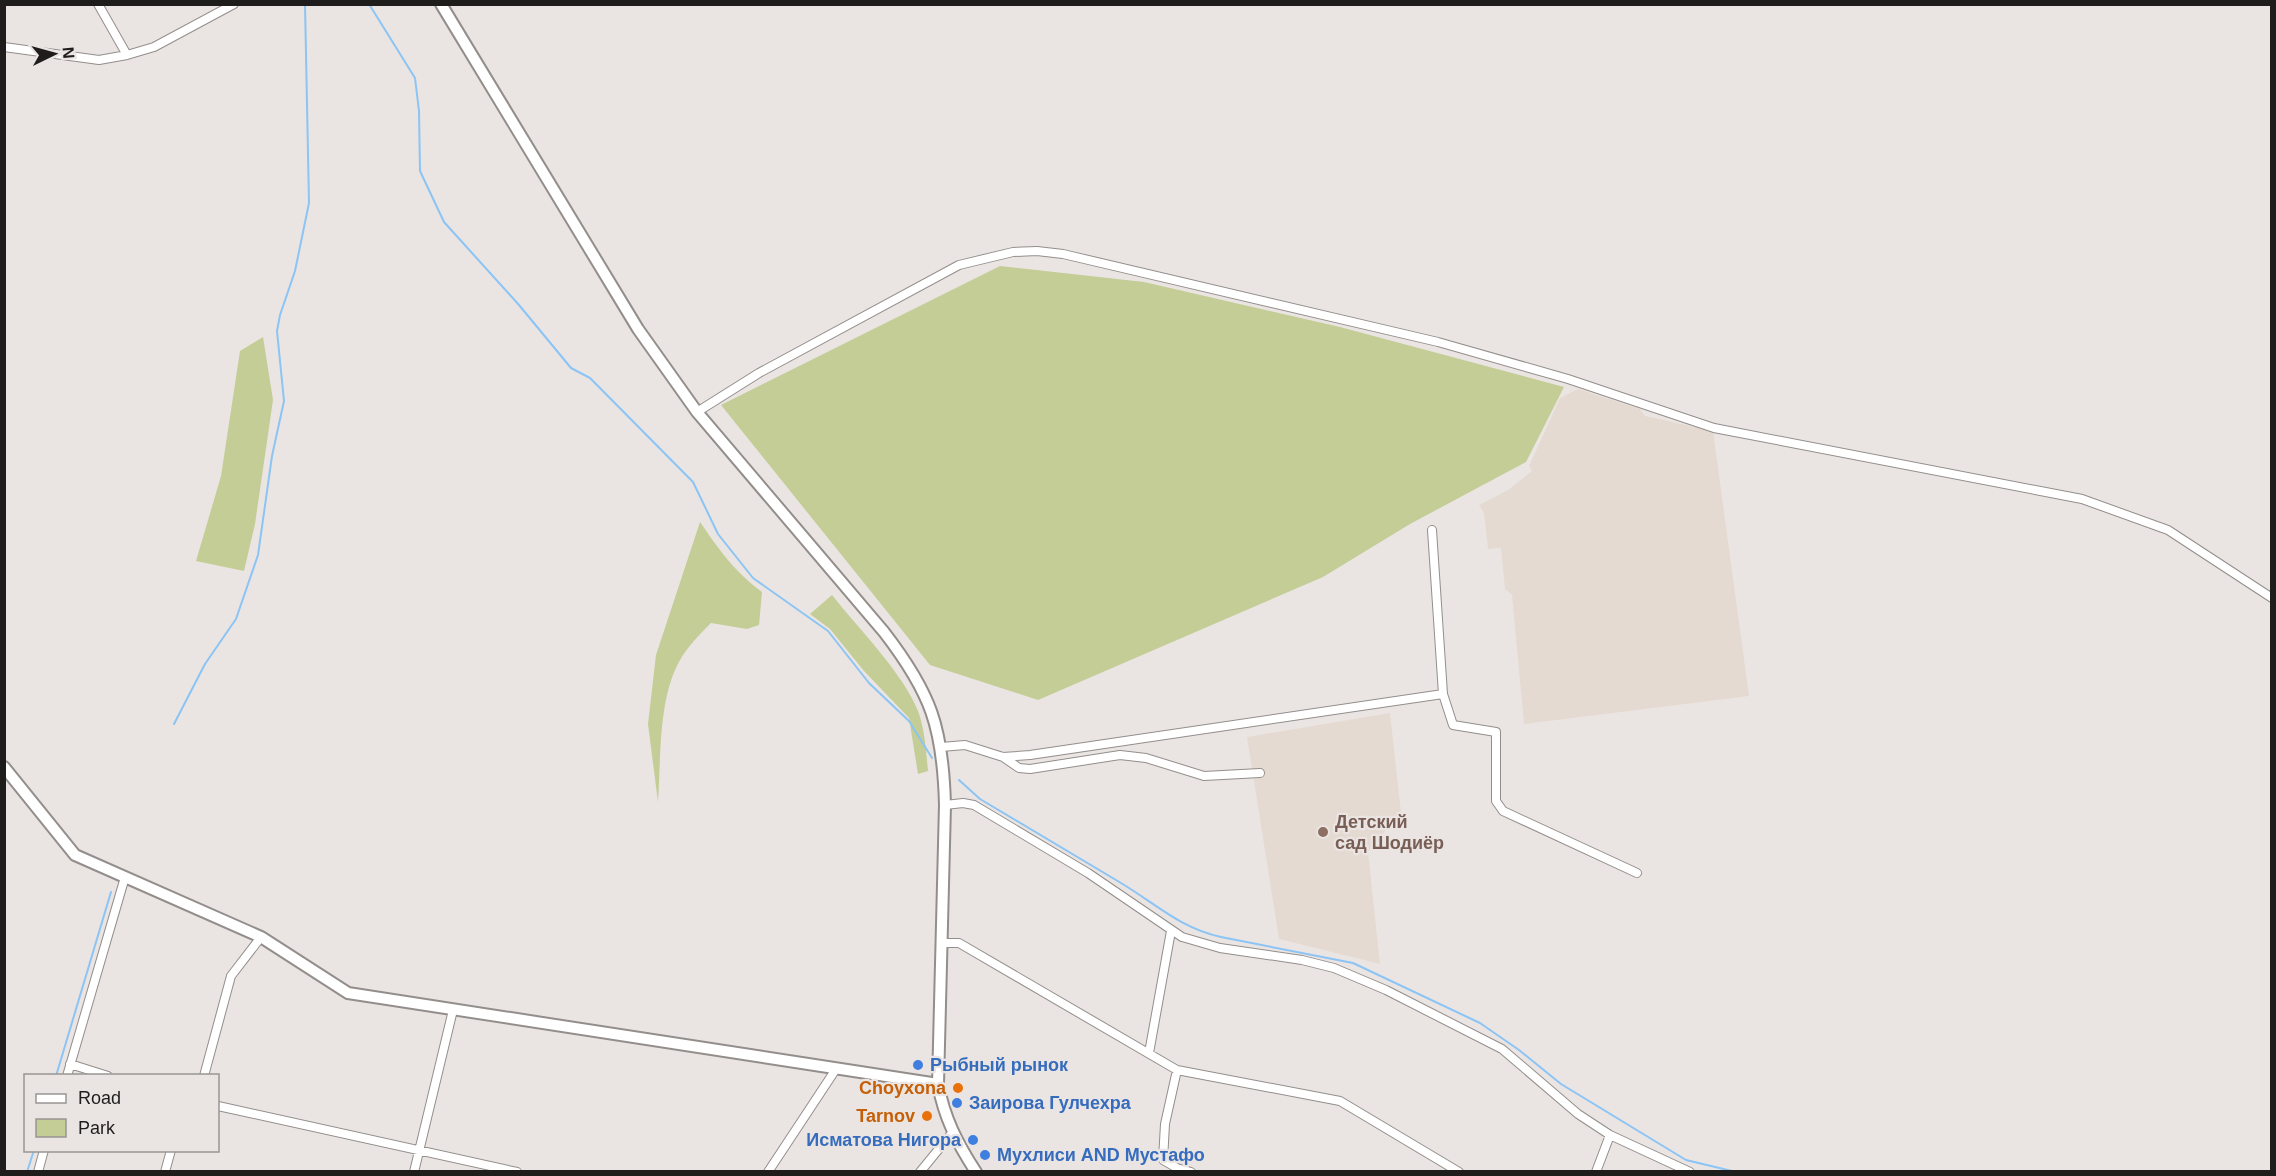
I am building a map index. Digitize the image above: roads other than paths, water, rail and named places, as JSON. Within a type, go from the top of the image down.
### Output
[{"type":"main road","points":[[441,4],[638,329],[697,412],[884,632],[904,658],[930,707],[941,747],[945,805],[938,1084],[952,1133],[976,1172]]},
{"type":"main road","points":[[4,767],[75,855],[261,937],[348,993],[938,1084]]},
{"type":"street","points":[[98,4],[127,55]]},
{"type":"street","points":[[4,47],[99,60],[127,55],[154,47],[234,4]]},
{"type":"street","points":[[697,412],[759,373],[959,265],[1014,252],[1054,253],[1438,342],[1568,379],[1714,428],[2082,499],[2168,530],[2271,598]]},
{"type":"street","points":[[1432,530],[1443,694],[1453,725],[1496,732],[1496,801],[1503,811],[1637,873]]},
{"type":"street","points":[[1003,757],[1030,755],[1443,694]]},
{"type":"street","points":[[941,747],[965,745],[1003,757],[1019,768],[1030,770],[1120,755],[1134,755],[1204,776],[1260,772]]},
{"type":"street","points":[[945,805],[969,803],[974,805],[1088,873],[1171,931],[1188,939],[1220,948],[1302,960],[1334,968],[1386,990],[1502,1049],[1578,1114],[1610,1135],[1690,1172]]},
{"type":"street","points":[[68,1074],[125,877]]},
{"type":"street","points":[[1149,1053],[1171,931]]},
{"type":"street","points":[[205,1074],[231,976],[261,937]]},
{"type":"street","points":[[942,943],[959,944],[1177,1070],[1340,1101],[1459,1172]]},
{"type":"street","points":[[414,1172],[453,1010]]},
{"type":"street","points":[[70,1064],[102,1074]]},
{"type":"street","points":[[768,1172],[836,1069]]},
{"type":"street","points":[[1177,1070],[1165,1124],[1163,1160],[1177,1168],[1191,1172]]},
{"type":"street","points":[[219,1107],[517,1172]]},
{"type":"street","points":[[920,1172],[952,1133]]},
{"type":"street","points":[[1596,1172],[1610,1135]]},
{"type":"street","points":[[38,1172],[43,1152]]},
{"type":"street","points":[[165,1172],[170,1152]]},
{"type":"waterway","points":[[174,724],[205,664],[236,619],[258,555],[272,456],[284,401],[277,331],[295,271],[309,203],[305,4]]},
{"type":"waterway","points":[[369,4],[415,78],[419,111],[420,171],[444,222],[519,305],[571,368],[590,378],[693,482],[718,534],[753,578],[828,631],[869,683],[909,721],[932,758]]},
{"type":"waterway","points":[[959,780],[980,799],[1193,928],[1221,937],[1353,963],[1480,1023],[1519,1050],[1561,1084],[1686,1160],[1736,1172]]},
{"type":"waterway","points":[[57,1074],[111,892]]},
{"type":"waterway","points":[[27,1172],[33,1152]]},
{"type":"place","name":"Детский сад Шодиёр","points":[[1323,832]]},
{"type":"place","name":"Рыбный рынок","points":[[918,1065]]},
{"type":"place","name":"Choyxona","points":[[958,1088]]},
{"type":"place","name":"Заирова Гулчехра","points":[[957,1103]]},
{"type":"place","name":"Tarnov","points":[[927,1116]]},
{"type":"place","name":"Исматова Нигора","points":[[973,1140]]},
{"type":"place","name":"Мухлиси AND Мустафо","points":[[985,1155]]}]
